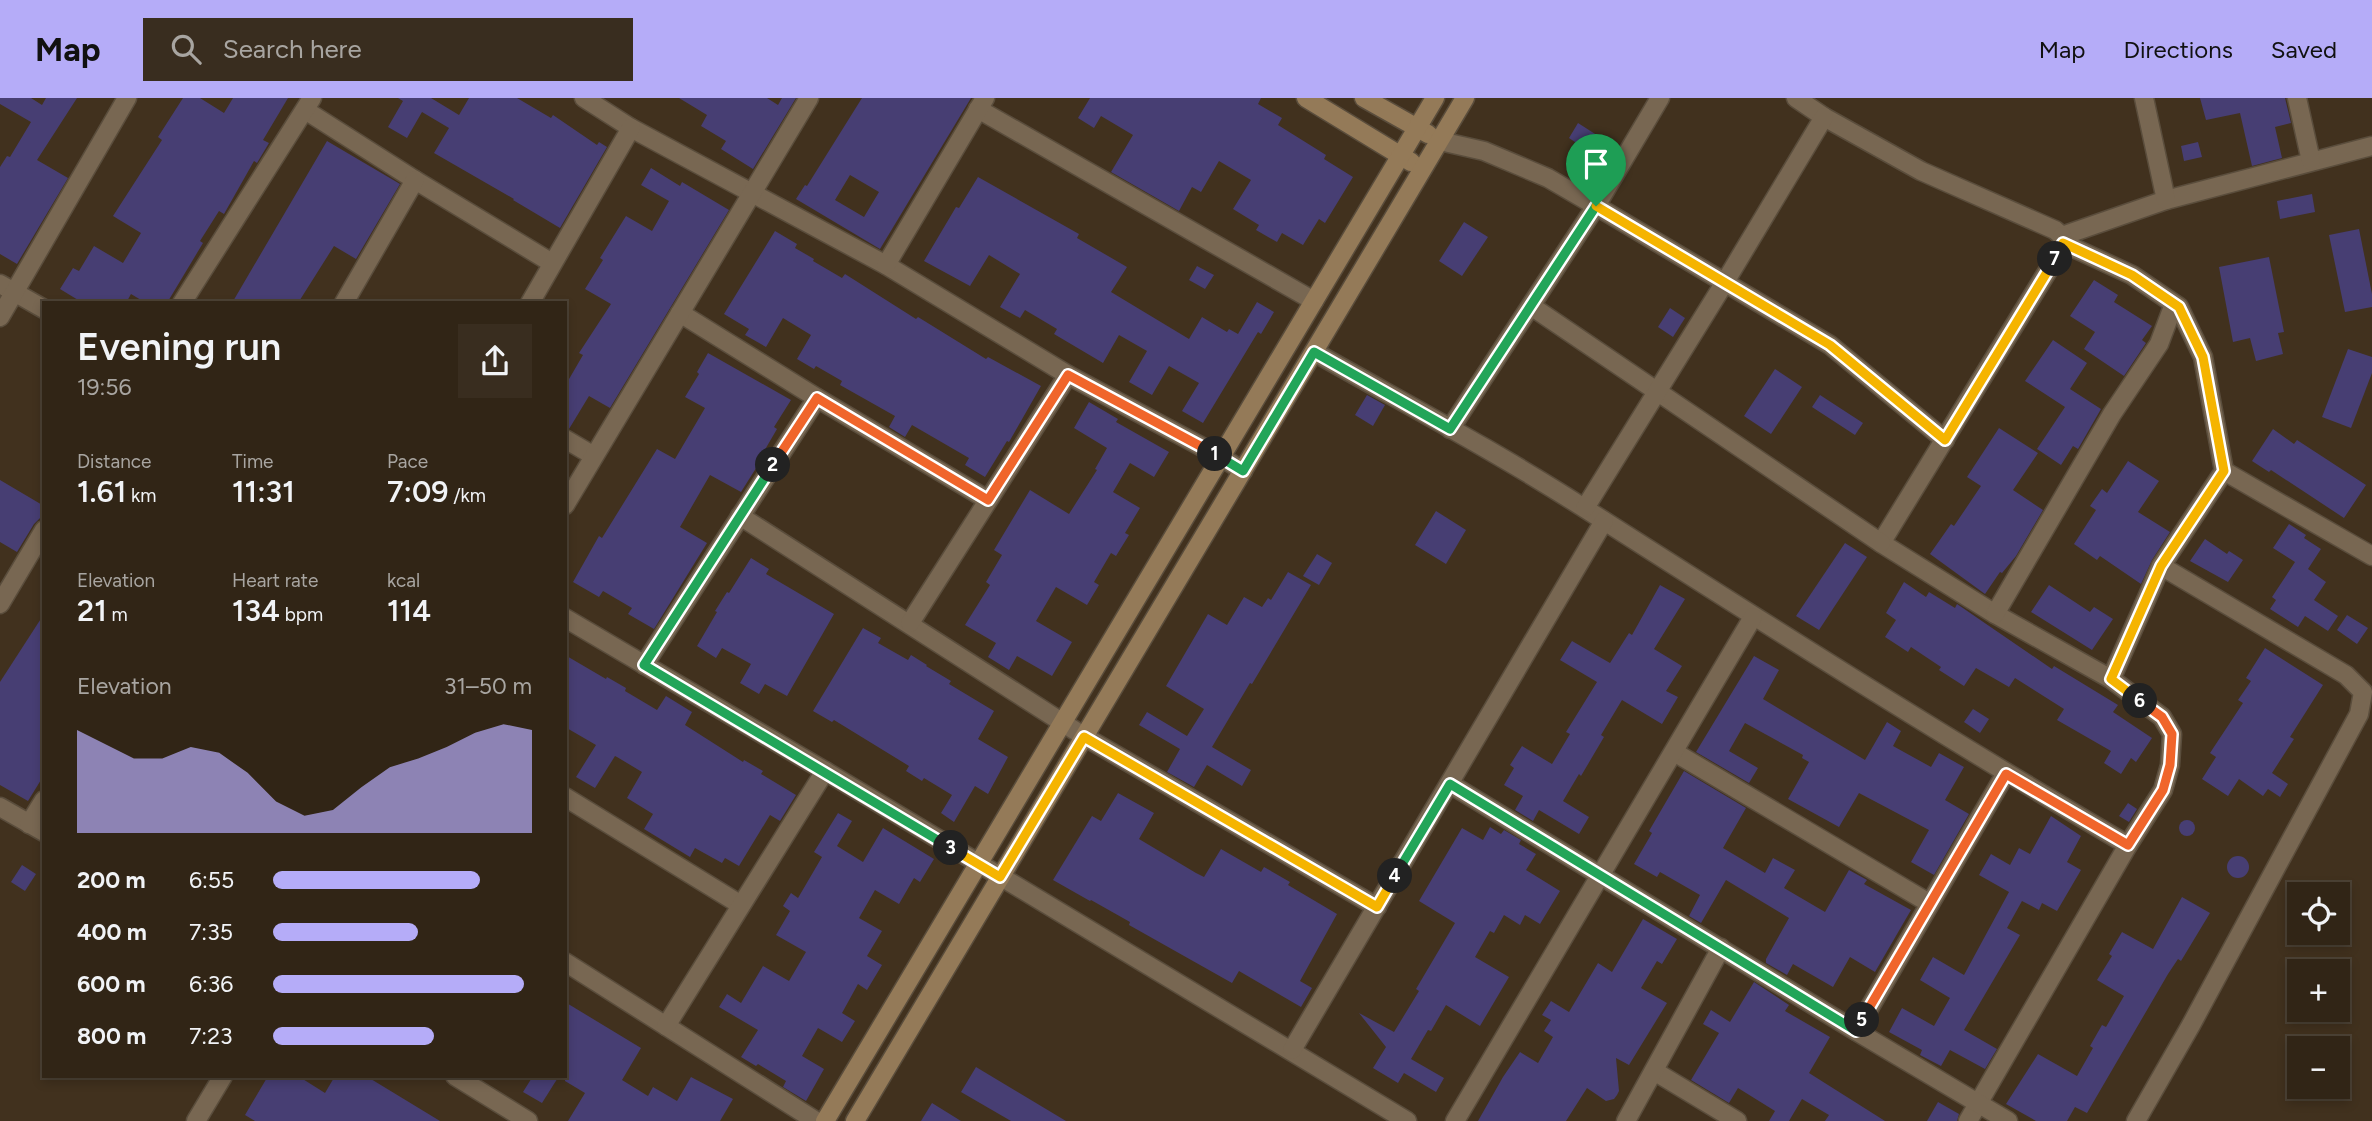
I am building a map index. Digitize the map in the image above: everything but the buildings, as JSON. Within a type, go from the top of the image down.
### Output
[{"type":"street","points":[[0,317],[7,288],[127,98]]},
{"type":"street","points":[[584,98],[631,128],[886,265],[1068,375],[1243,471]]},
{"type":"street","points":[[567,502],[809,98]]},
{"type":"street","points":[[1306,98],[1423,169]]},
{"type":"street","points":[[1364,98],[1440,141],[1494,155],[1548,178],[1596,206],[1830,345],[1945,440]]},
{"type":"street","points":[[824,1121],[1435,98]]},
{"type":"street","points":[[855,1121],[1465,98]]},
{"type":"street","points":[[1450,429],[1596,206],[1660,98]]},
{"type":"street","points":[[1796,98],[1824,117],[1921,171],[2055,230],[2063,239],[2132,275],[2179,307],[2203,357],[2224,471],[2161,566],[2111,679]]},
{"type":"street","points":[[2144,98],[2166,200]]},
{"type":"street","points":[[2297,98],[2311,162]]},
{"type":"street","points":[[183,301],[309,104],[415,180],[552,263]]},
{"type":"street","points":[[886,265],[981,104],[1314,301]]},
{"type":"street","points":[[1585,508],[1824,117]]},
{"type":"street","points":[[531,301],[631,128]]},
{"type":"street","points":[[1881,544],[2063,239],[2166,200],[2372,146]]},
{"type":"street","points":[[345,301],[415,180]]},
{"type":"street","points":[[7,288],[42,308]]},
{"type":"street","points":[[1995,614],[2112,414],[2159,344],[2174,304]]},
{"type":"street","points":[[1531,306],[1881,544],[1995,614],[2111,679],[2162,717],[2172,734],[2170,765],[2163,790],[2128,845],[1968,1121]]},
{"type":"street","points":[[680,313],[988,500]]},
{"type":"street","points":[[1314,352],[1585,508],[1753,617],[2006,774],[2128,845]]},
{"type":"street","points":[[910,624],[1068,375]]},
{"type":"street","points":[[644,665],[817,398]]},
{"type":"street","points":[[567,440],[594,456]]},
{"type":"street","points":[[2224,471],[2372,556]]},
{"type":"street","points":[[740,516],[1084,737],[1377,907]]},
{"type":"street","points":[[1292,1050],[1604,522]]},
{"type":"street","points":[[0,604],[42,533]]},
{"type":"street","points":[[2136,1121],[2191,1025],[2359,714],[2363,692],[2346,675],[2161,566]]},
{"type":"street","points":[[1455,1121],[1753,617]]},
{"type":"street","points":[[567,619],[1407,1121]]},
{"type":"street","points":[[1674,752],[1929,903]]},
{"type":"street","points":[[666,1026],[825,771]]},
{"type":"street","points":[[1856,1031],[2006,774]]},
{"type":"street","points":[[1450,784],[2008,1121]]},
{"type":"street","points":[[567,801],[741,905]]},
{"type":"street","points":[[0,807],[36,828],[42,807]]},
{"type":"street","points":[[1626,1121],[1721,948]]},
{"type":"street","points":[[567,963],[816,1121]]},
{"type":"street","points":[[1654,1071],[1737,1121]]},
{"type":"street","points":[[196,1121],[222,1078]]},
{"type":"street","points":[[458,1078],[528,1121]]},
{"type":"route","points":[[1596,206],[1830,345],[1945,440],[2063,243],[2132,275],[2179,307],[2203,357],[2224,471],[2161,566],[2111,679],[2162,717],[2172,734],[2170,765],[2163,790],[2128,845],[2006,774],[1856,1031],[1450,784],[1377,907],[1084,737],[1000,877],[644,665],[817,398],[988,500],[1068,375],[1243,471],[1314,352],[1450,429],[1596,206]]}]
